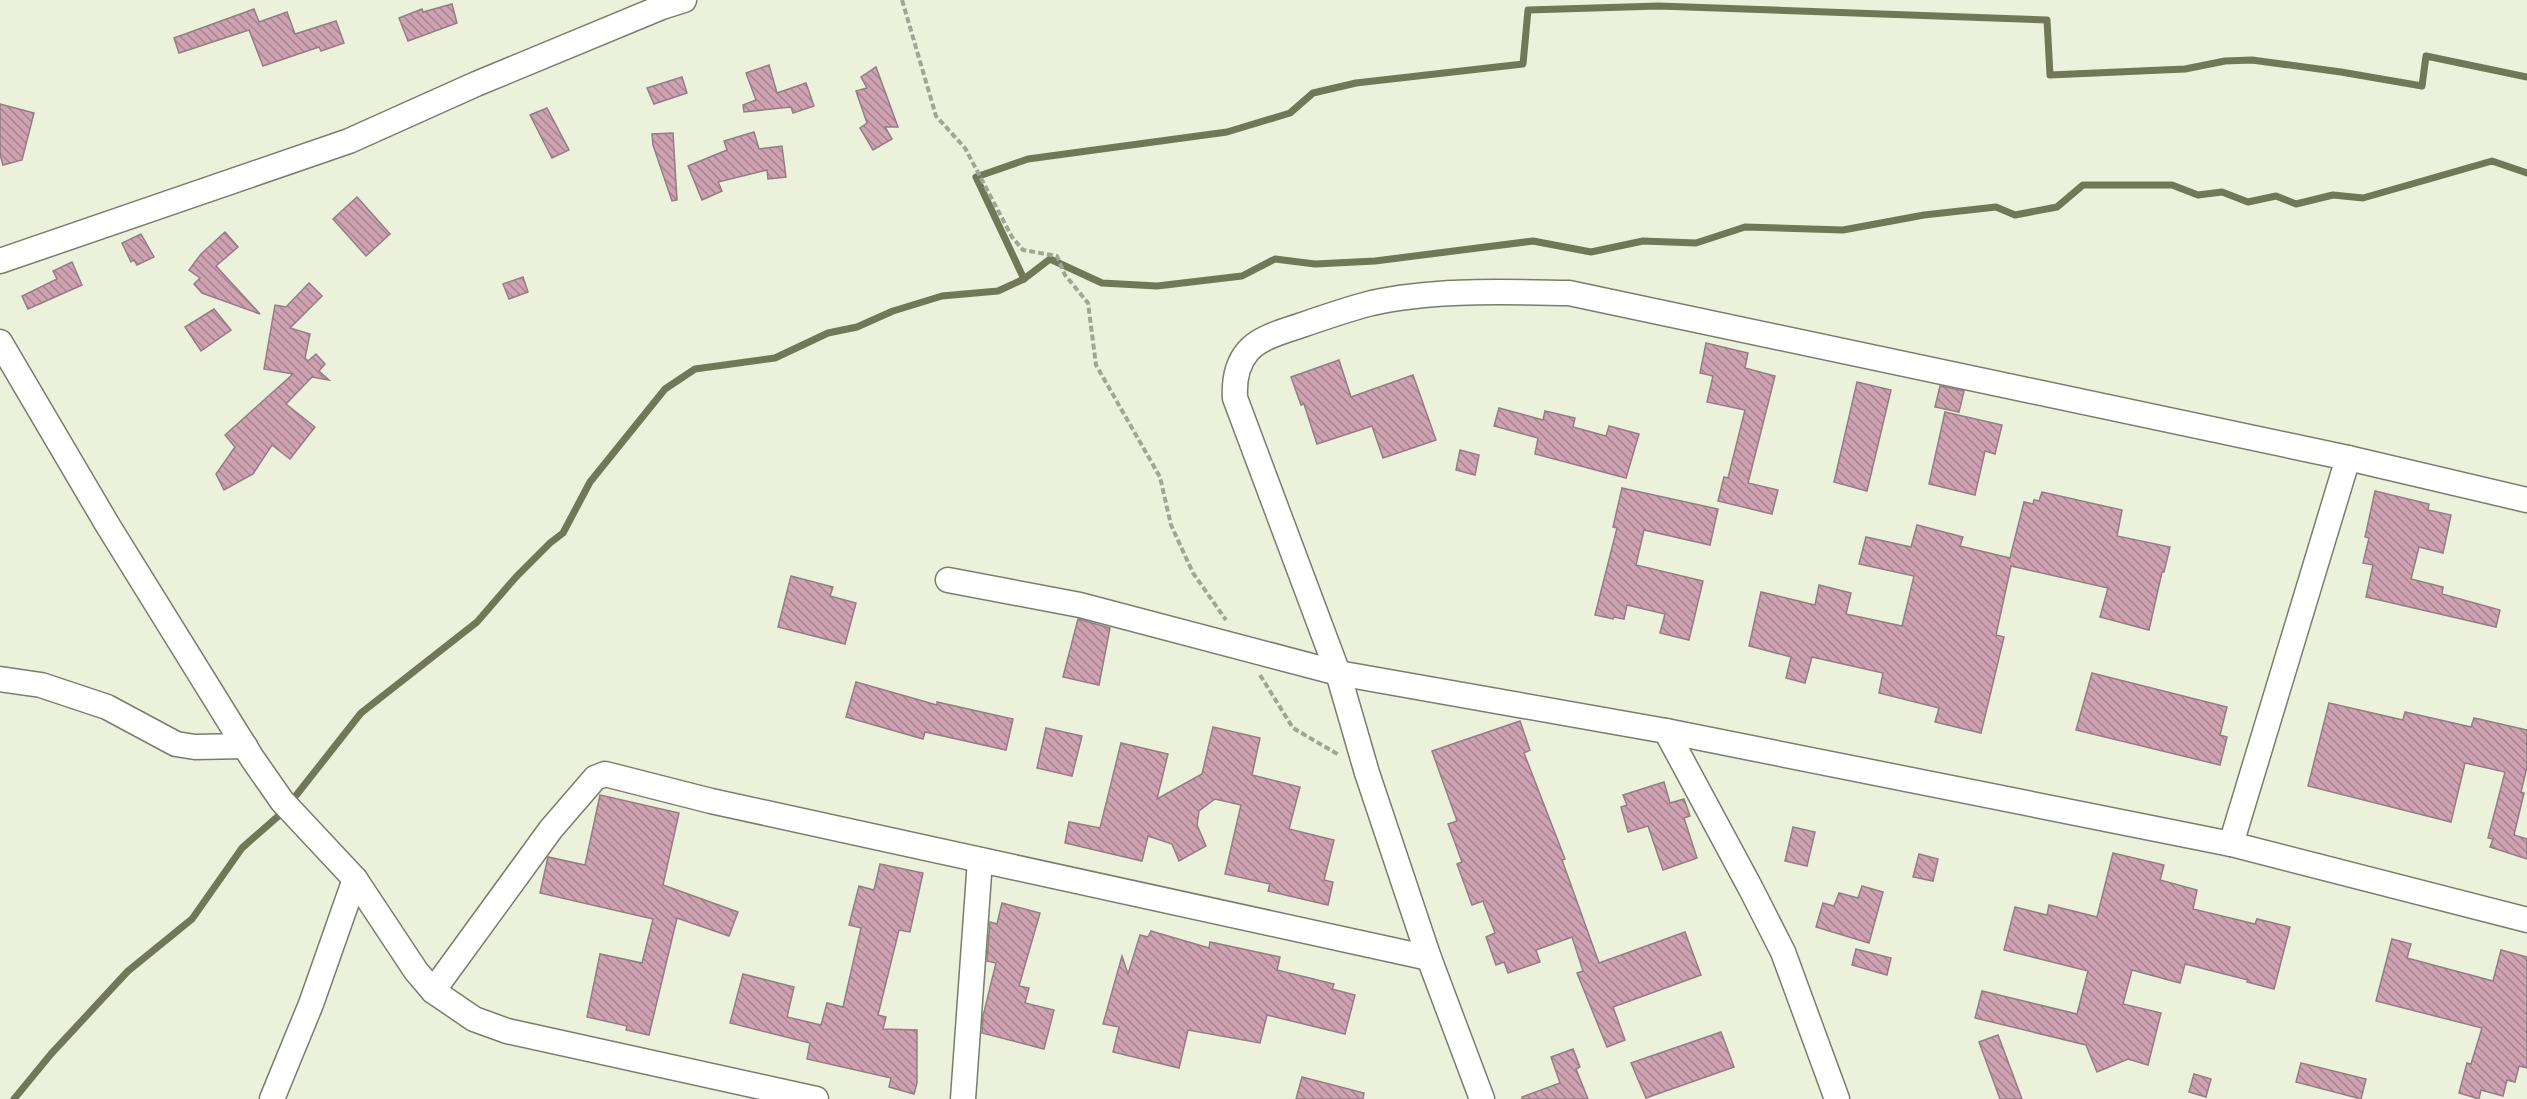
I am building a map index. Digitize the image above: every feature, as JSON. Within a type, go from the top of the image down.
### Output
[{"type":"street","points":[[0,261],[349,141],[476,84],[684,0]]},
{"type":"street","points":[[1482,1099],[1429,958],[1367,773],[1338,673],[1235,398],[1234,379],[1249,350],[1266,339],[1373,303],[1423,296],[1495,292],[1569,293],[2348,458],[2527,500]]},
{"type":"street","points":[[0,342],[106,524],[245,746],[290,810],[355,879],[433,991],[474,1019],[507,1031],[816,1099]]},
{"type":"street","points":[[2231,844],[2348,458]]},
{"type":"street","points":[[948,580],[1080,605],[1338,673],[1666,731],[2231,844],[2527,920]]},
{"type":"street","points":[[0,679],[41,685],[107,707],[176,744],[195,747],[245,746]]},
{"type":"street","points":[[1666,731],[1751,889],[1782,952],[1837,1099]]},
{"type":"street","points":[[433,991],[551,829],[595,778],[604,774],[711,801],[1429,958]]},
{"type":"street","points":[[963,1099],[980,860]]},
{"type":"street","points":[[272,1099],[311,1004],[355,879]]},
{"type":"path","points":[[902,0],[936,116],[965,148],[1012,237],[1023,250],[1057,256],[1065,275],[1088,303],[1096,365],[1160,477],[1171,525],[1193,573],[1226,621]]},
{"type":"path","points":[[1246,649],[1293,728],[1367,773]]},
{"type":"building","points":[[452,4],[457,23],[408,41],[399,18],[422,9],[423,12]]},
{"type":"building","points":[[254,9],[259,22],[287,12],[295,34],[336,21],[344,43],[321,51],[319,47],[263,66],[249,30],[179,53],[174,38]]},
{"type":"building","points":[[769,65],[777,93],[806,83],[814,106],[793,113],[791,107],[744,112],[743,105],[756,100],[746,73]]},
{"type":"building","points":[[876,67],[898,127],[885,127],[892,139],[873,150],[860,128],[867,123],[856,91],[867,88],[861,77]]},
{"type":"building","points":[[682,77],[687,93],[654,104],[647,88]]},
{"type":"building","points":[[0,104],[34,113],[22,160],[3,165],[0,155]]},
{"type":"building","points":[[547,108],[569,150],[552,158],[530,115]]},
{"type":"building","points":[[754,132],[759,149],[782,146],[786,177],[768,179],[767,170],[718,182],[722,191],[702,200],[688,166],[727,150],[724,141]]},
{"type":"building","points":[[673,133],[677,200],[672,201],[653,145],[652,134]]},
{"type":"building","points":[[357,197],[390,234],[366,256],[333,219]]},
{"type":"building","points":[[225,232],[238,247],[216,266],[260,314],[202,293],[194,284],[200,278],[189,270],[201,254]]},
{"type":"building","points":[[141,234],[154,257],[137,265],[134,260],[131,262],[122,243]]},
{"type":"building","points":[[72,262],[82,285],[28,309],[22,296],[57,279],[53,271]]},
{"type":"building","points":[[523,277],[528,292],[509,299],[503,284]]},
{"type":"building","points":[[309,283],[322,296],[290,328],[310,334],[305,358],[308,361],[316,354],[325,364],[319,371],[329,380],[312,377],[286,404],[315,427],[290,459],[272,445],[253,474],[224,490],[216,474],[235,447],[225,435],[293,374],[264,369],[275,305],[286,307]]},
{"type":"building","points":[[214,309],[231,330],[201,351],[185,327]]},
{"type":"building","points":[[1706,343],[1748,353],[1745,368],[1775,376],[1748,483],[1778,490],[1772,514],[1718,501],[1724,477],[1728,478],[1745,410],[1707,402],[1713,376],[1700,373]]},
{"type":"building","points":[[1339,360],[1351,397],[1413,375],[1436,440],[1383,458],[1372,426],[1317,444],[1304,404],[1301,405],[1291,377]]},
{"type":"building","points":[[1857,382],[1891,390],[1867,491],[1834,482]]},
{"type":"building","points":[[1940,386],[1964,391],[1959,412],[1935,407]]},
{"type":"building","points":[[1499,408],[1543,420],[1545,411],[1575,418],[1573,427],[1606,436],[1609,426],[1639,434],[1626,478],[1535,454],[1538,438],[1494,426]]},
{"type":"building","points":[[1945,412],[2002,425],[1995,454],[1985,451],[1975,495],[1929,484]]},
{"type":"building","points":[[1460,450],[1479,455],[1475,475],[1456,470]]},
{"type":"building","points":[[1622,488],[1718,509],[1710,545],[1644,530],[1636,565],[1703,581],[1689,640],[1660,633],[1665,614],[1627,605],[1624,619],[1595,615],[1617,528],[1613,527]]},
{"type":"building","points":[[2375,491],[2429,504],[2428,510],[2451,515],[2443,553],[2419,547],[2411,579],[2443,587],[2442,594],[2500,610],[2496,627],[2366,597],[2373,565],[2363,563],[2369,538],[2365,537]]},
{"type":"building","points":[[2042,492],[2122,510],[2117,536],[2170,547],[2164,572],[2162,572],[2149,630],[2100,617],[2108,588],[2011,566],[1996,635],[2004,637],[1981,733],[1935,722],[1939,708],[1879,693],[1883,673],[1812,657],[1805,683],[1786,678],[1791,657],[1749,646],[1761,592],[1815,605],[1819,585],[1851,593],[1846,614],[1902,626],[1914,576],[1859,564],[1866,537],[1911,547],[1917,525],[1963,537],[1960,546],[2010,558],[2024,502],[2033,504],[2034,500],[2039,501]]},
{"type":"building","points":[[791,576],[833,587],[830,596],[856,603],[845,644],[778,627]]},
{"type":"building","points":[[1078,619],[1110,628],[1099,685],[1063,677]]},
{"type":"building","points":[[2092,673],[2227,707],[2220,735],[2227,737],[2220,765],[2076,730]]},
{"type":"building","points":[[856,682],[937,705],[937,702],[1013,719],[1006,750],[925,732],[923,739],[846,717]]},
{"type":"building","points":[[2329,703],[2403,720],[2405,712],[2471,727],[2474,718],[2527,730],[2527,767],[2521,792],[2524,793],[2514,835],[2527,839],[2527,859],[2490,847],[2493,839],[2488,838],[2505,772],[2465,763],[2451,822],[2308,786]]},
{"type":"building","points":[[1520,721],[1530,750],[1524,753],[1565,859],[1562,860],[1599,963],[1685,932],[1701,975],[1613,1007],[1625,1040],[1607,1047],[1577,973],[1583,971],[1572,937],[1536,950],[1540,962],[1508,973],[1504,962],[1496,965],[1486,937],[1495,933],[1483,901],[1472,905],[1457,864],[1462,862],[1448,824],[1457,821],[1432,751]]},
{"type":"building","points":[[1213,727],[1260,738],[1252,775],[1300,787],[1289,829],[1334,840],[1324,880],[1333,882],[1328,905],[1268,891],[1270,884],[1225,874],[1241,805],[1215,799],[1199,811],[1197,825],[1206,846],[1179,861],[1172,844],[1148,836],[1142,861],[1065,843],[1069,822],[1100,828],[1121,743],[1168,754],[1157,799],[1202,774]]},
{"type":"building","points":[[1046,728],[1082,736],[1072,776],[1037,768]]},
{"type":"building","points":[[1664,782],[1670,803],[1684,799],[1690,816],[1684,818],[1697,858],[1663,870],[1648,826],[1628,832],[1621,807],[1627,805],[1623,795]]},
{"type":"building","points":[[600,795],[679,813],[663,885],[738,912],[729,936],[677,918],[649,1035],[626,1030],[627,1026],[587,1017],[600,954],[642,963],[653,919],[540,893],[548,857],[585,865]]},
{"type":"building","points":[[1793,827],[1815,832],[1807,866],[1785,861]]},
{"type":"building","points":[[2113,853],[2164,865],[2160,880],[2197,890],[2193,909],[2255,924],[2257,919],[2290,927],[2274,989],[2185,964],[2180,983],[2132,970],[2123,1004],[2161,1013],[2148,1065],[2128,1059],[2097,1072],[2086,1045],[1975,1018],[1982,991],[2077,1014],[2088,971],[2004,950],[2015,907],[2047,915],[2049,905],[2097,917]]},
{"type":"building","points":[[1919,854],[1938,859],[1933,881],[1913,877]]},
{"type":"building","points":[[880,864],[923,873],[910,932],[899,930],[878,1015],[886,1017],[883,1029],[917,1030],[917,1083],[914,1094],[889,1087],[891,1078],[807,1059],[810,1043],[730,1023],[743,974],[794,987],[787,1017],[821,1025],[827,1003],[843,1007],[861,928],[849,925],[859,886],[874,890]]},
{"type":"building","points":[[1862,886],[1883,892],[1869,943],[1816,927],[1823,903],[1834,906],[1839,893],[1858,898]]},
{"type":"building","points":[[1002,903],[1040,913],[1019,986],[1029,988],[1025,1003],[1054,1010],[1044,1049],[982,1033],[983,1016],[996,963],[987,961],[990,922],[997,924]]},
{"type":"building","points":[[1151,931],[1209,948],[1210,942],[1280,957],[1277,970],[1334,984],[1332,989],[1355,995],[1345,1034],[1267,1015],[1260,1043],[1188,1030],[1179,1068],[1113,1052],[1119,1027],[1103,1024],[1122,956],[1128,974],[1140,935],[1148,937]]},
{"type":"building","points":[[2392,939],[2411,944],[2407,958],[2493,981],[2501,950],[2527,957],[2527,1068],[2519,1066],[2515,1082],[2507,1080],[2503,1096],[2481,1090],[2479,1099],[2459,1093],[2467,1063],[2471,1064],[2482,1028],[2376,1001]]},
{"type":"building","points":[[1856,949],[1891,958],[1887,975],[1852,965]]},
{"type":"building","points":[[1721,1032],[1734,1067],[1646,1098],[1631,1063]]},
{"type":"building","points":[[1998,1035],[2022,1099],[2000,1099],[1979,1042]]},
{"type":"building","points":[[1573,1049],[1580,1067],[1576,1069],[1588,1099],[1522,1099],[1522,1097],[1560,1083],[1551,1057]]},
{"type":"building","points":[[2301,1063],[2366,1079],[2361,1099],[2296,1082]]},
{"type":"building","points":[[2194,1074],[2211,1079],[2206,1097],[2189,1092]]},
{"type":"building","points":[[1302,1077],[1364,1093],[1363,1099],[1296,1099]]},
{"type":"waterway","points":[[1024,279],[976,177],[1028,159],[1227,132],[1290,113],[1313,93],[1356,83],[1523,64],[1528,10],[1659,6],[2047,20],[2050,75],[2185,69],[2225,61],[2252,60],[2422,86],[2426,56],[2527,77]]},
{"type":"waterway","points":[[14,1099],[51,1054],[128,971],[192,919],[242,848],[283,812],[361,713],[477,622],[516,577],[563,533],[590,482],[665,389],[695,369],[775,358],[828,333],[857,327],[893,311],[942,296],[998,291],[1024,279],[1050,259],[1102,283],[1157,286],[1242,276],[1275,259],[1315,264],[1375,261],[1533,241],[1591,252],[1643,241],[1696,243],[1745,227],[1843,230],[1924,215],[1996,207],[2015,215],[2057,207],[2083,185],[2172,185],[2198,195],[2222,192],[2248,202],[2276,196],[2296,204],[2333,195],[2363,198],[2492,161],[2527,173]]}]
